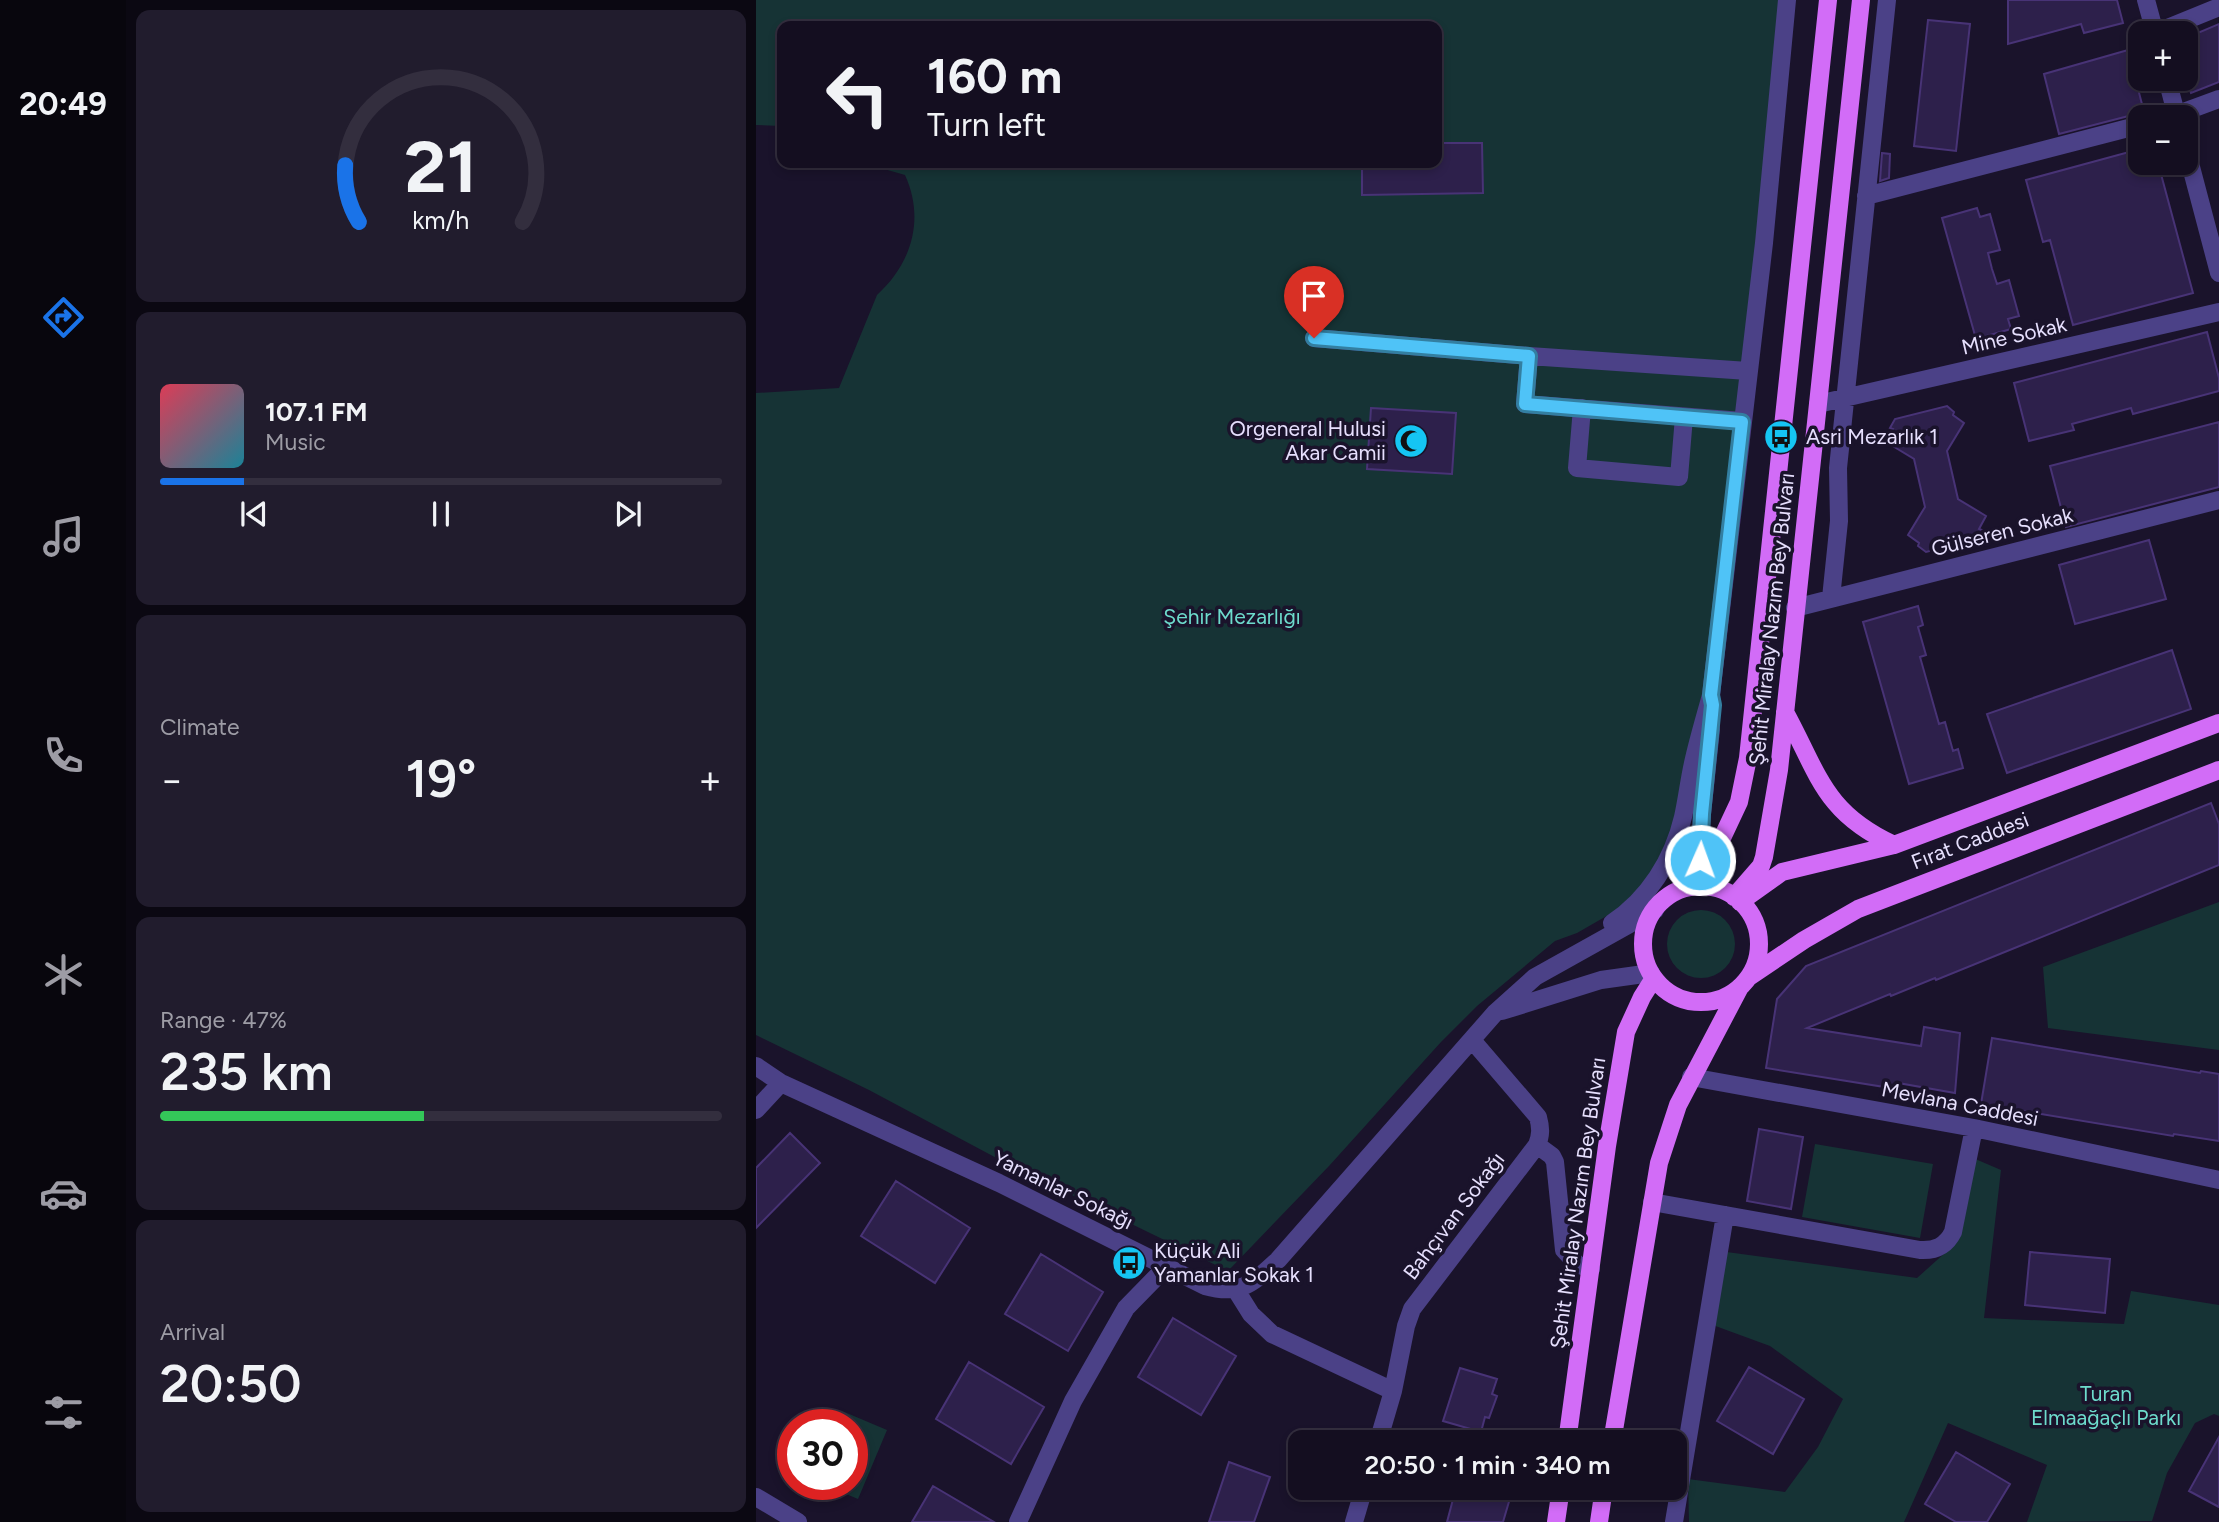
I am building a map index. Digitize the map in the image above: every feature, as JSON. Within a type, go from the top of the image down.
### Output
[{"type":"main road","name":"Şehit Miralay Nazım Bey Bulvarı","points":[[1698,887],[1739,802],[1747,769],[1828,0]]},
{"type":"main road","name":"Şehit Miralay Nazım Bey Bulvarı","points":[[1737,899],[1761,866],[1767,846],[1779,770],[1861,0]]},
{"type":"main road","points":[[1785,712],[1817,778],[1838,807],[1864,829],[1894,845]]},
{"type":"main road","name":"Fırat Caddesi","points":[[1737,899],[1782,872],[1894,845],[2219,723]]},
{"type":"main road","name":"Fırat Caddesi","points":[[1744,982],[1804,940],[1858,909],[2219,770]]},
{"type":"main road","points":[[1614,1430],[1659,1163],[1668,1131],[1691,1077],[1744,982],[1756,960],[1758,933],[1751,916],[1737,899],[1714,888],[1698,887],[1671,895],[1655,910],[1646,928],[1646,961],[1653,975],[1671,993],[1692,1001],[1714,1001],[1728,995],[1744,982]]},
{"type":"main road","name":"Şehit Miralay Nazım Bey Bulvarı","points":[[1569,1430],[1626,1032],[1653,975]]},
{"type":"main road","points":[[1556,1522],[1559,1500]]},
{"type":"main road","points":[[1599,1522],[1602,1500]]},
{"type":"street","points":[[1595,943],[1607,926],[1634,907],[1644,896],[1665,864],[1683,817],[1693,763],[1711,695],[1765,230],[1787,0]]},
{"type":"street","points":[[1831,598],[1839,521],[1838,468],[1887,2],[1904,0]]},
{"type":"street","points":[[2146,0],[2152,21]]},
{"type":"street","points":[[2185,21],[2219,7]]},
{"type":"street","points":[[2198,108],[2219,99]]},
{"type":"street","points":[[1866,196],[2128,128]]},
{"type":"street","points":[[2193,175],[2219,273]]},
{"type":"street","points":[[2201,206],[2219,199]]},
{"type":"street","name":"Mine Sokak","points":[[1818,404],[2219,312]]},
{"type":"street","points":[[1314,338],[1748,371]]},
{"type":"street","points":[[1529,356],[1525,404],[1742,422]]},
{"type":"street","points":[[1582,408],[1577,468],[1679,477],[1684,417]]},
{"type":"street","name":"Gülseren Sokak","points":[[1795,608],[2219,500]]},
{"type":"street","points":[[1698,887],[1713,705],[1711,695]]},
{"type":"street","points":[[1393,1391],[1272,1334],[1251,1314],[1236,1290],[1251,1284],[1278,1260],[1495,1013],[1535,977],[1655,910]]},
{"type":"street","points":[[1495,1013],[1601,980],[1653,975]]},
{"type":"street","points":[[1472,1040],[1538,1117],[1541,1127],[1537,1145],[1552,1156],[1555,1162],[1564,1250],[1577,1264],[1591,1269]]},
{"type":"street","name":"Yamanlar Sokağı","points":[[756,1066],[781,1083],[999,1183],[1205,1286],[1221,1291],[1236,1290]]},
{"type":"street","name":"Mevlana Caddesi","points":[[1691,1077],[1974,1128],[2219,1180]]},
{"type":"street","points":[[756,1110],[781,1083]]},
{"type":"street","points":[[1652,1202],[1920,1250],[1936,1249],[1947,1242],[1953,1232],[1974,1128]]},
{"type":"street","name":"Bahçıvan Sokağı","points":[[1382,1430],[1412,1309],[1537,1145]]},
{"type":"street","points":[[1674,1522],[1725,1215]]},
{"type":"street","points":[[1018,1522],[1073,1401],[1126,1308],[1167,1266]]},
{"type":"street","points":[[756,1497],[798,1522]]},
{"type":"street","points":[[1354,1522],[1360,1500]]},
{"type":"green space","name":"Şehir Mezarlığı","points":[[756,0],[1786,0],[1692,788],[1663,865],[1617,910],[1577,933],[1555,941],[1477,1006],[1228,1271],[1004,1162],[869,1090],[756,1035],[756,393],[839,388],[877,295],[899,269],[912,240],[914,208],[905,175],[880,168],[1442,168],[1442,21],[777,21],[777,126],[756,125]]},
{"type":"green space","points":[[2219,902],[2219,1050],[2048,1028],[2043,967]]},
{"type":"green space","points":[[1694,910],[1708,910],[1720,915],[1730,925],[1735,944],[1730,963],[1720,973],[1708,978],[1694,978],[1682,973],[1672,963],[1667,951],[1667,937],[1672,925],[1682,915]]},
{"type":"green space","points":[[1815,1144],[1933,1164],[1920,1238],[1802,1217]]},
{"type":"green space","name":"Turan Elmaağaçlı Parkı","points":[[1966,1155],[2001,1170],[1984,1318],[2124,1324],[2131,1291],[2219,1305],[2219,1416],[2214,1414],[2195,1423],[2167,1473],[2152,1521],[2027,1522],[2047,1465],[1948,1423],[1904,1522],[1689,1522],[1688,1479],[1785,1492],[1818,1447],[1843,1399],[1770,1346],[1710,1324],[1712,1250],[1917,1278],[1946,1252]]},
{"type":"green space","points":[[868,1422],[887,1430],[868,1475]]},
{"type":"building","points":[[2008,0],[2117,0],[2123,23],[2084,33],[2081,24],[2008,44]]},
{"type":"building","points":[[1928,20],[1970,24],[1956,151],[1914,146]]},
{"type":"building","points":[[2219,24],[2219,82],[2198,90],[2198,33]]},
{"type":"building","points":[[2128,50],[2128,91],[2139,91],[2142,105],[2128,105],[2128,116],[2059,134],[2044,74]]},
{"type":"building","points":[[1442,143],[1482,143],[1483,193],[1362,195],[1362,168],[1442,168]]},
{"type":"building","points":[[2128,152],[2128,175],[2161,175],[2193,293],[2073,325],[2050,240],[2043,242],[2026,180]]},
{"type":"building","points":[[1882,153],[1890,154],[1889,178],[1880,181]]},
{"type":"building","points":[[1977,208],[1980,217],[1990,214],[2000,250],[1988,253],[1992,269],[1997,284],[2009,280],[2019,316],[2008,319],[2011,329],[1976,339],[1942,218]]},
{"type":"building","points":[[2207,332],[2219,378],[2219,391],[2133,414],[2131,408],[2072,424],[2074,430],[2029,441],[2014,383]]},
{"type":"building","points":[[1947,406],[1954,412],[1953,415],[1964,423],[1947,451],[1958,499],[1986,516],[1979,529],[1982,530],[1978,539],[1926,552],[1908,535],[1925,507],[1914,459],[1886,442],[1895,419]]},
{"type":"building","name":"Orgeneral Hulusi Akar Camii","points":[[1371,408],[1456,413],[1452,474],[1367,469]]},
{"type":"building","points":[[2219,422],[2219,487],[2066,527],[2050,466]]},
{"type":"building","points":[[2149,540],[2166,599],[2075,624],[2059,565]]},
{"type":"building","points":[[1918,606],[1923,625],[1918,627],[1926,655],[1920,657],[1939,724],[1945,722],[1953,751],[1958,749],[1963,768],[1909,784],[1863,622]]},
{"type":"building","points":[[2172,650],[2191,709],[2007,773],[1987,714]]},
{"type":"building","points":[[2211,803],[2219,824],[2219,865],[1936,980],[1935,978],[1891,996],[1890,994],[1807,1028],[1921,1046],[1924,1027],[1960,1033],[1955,1093],[1898,1083],[1897,1089],[1766,1068],[1777,999],[1806,966]]},
{"type":"building","points":[[1992,1038],[2219,1074],[2219,1141],[2173,1136],[1981,1104]]},
{"type":"building","points":[[1759,1129],[1803,1137],[1791,1209],[1747,1201]]},
{"type":"building","points":[[790,1133],[820,1163],[756,1228],[756,1168]]},
{"type":"building","points":[[896,1181],[970,1228],[935,1283],[861,1236]]},
{"type":"building","points":[[2030,1252],[2110,1259],[2105,1313],[2025,1305]]},
{"type":"building","points":[[1041,1254],[1103,1292],[1068,1351],[1005,1314]]},
{"type":"building","points":[[1173,1318],[1236,1356],[1201,1415],[1138,1377]]},
{"type":"building","points":[[969,1362],[1044,1407],[1011,1464],[936,1419]]},
{"type":"building","points":[[1749,1367],[1804,1399],[1773,1454],[1717,1421]]},
{"type":"building","points":[[1460,1368],[1497,1379],[1492,1394],[1497,1396],[1489,1418],[1485,1417],[1482,1430],[1443,1421]]},
{"type":"building","points":[[2219,1437],[2219,1507],[2189,1491]]},
{"type":"building","points":[[1956,1452],[2010,1484],[1987,1522],[1956,1522],[1925,1504]]},
{"type":"building","points":[[1229,1462],[1270,1477],[1254,1522],[1209,1522]]},
{"type":"building","points":[[933,1486],[994,1522],[912,1522]]},
{"type":"building","points":[[1453,1500],[1509,1500],[1503,1522],[1447,1522]]},
{"type":"place","name":"Asri Mezarlık 1","points":[[1781,437]]},
{"type":"place","name":"Orgeneral Hulusi Akar Camii","points":[[1411,441]]},
{"type":"place","name":"Küçük Ali Yamanlar Sokak 1","points":[[1129,1263]]},
{"type":"route","points":[[1314,338],[1529,356],[1525,404],[1742,422],[1711,695],[1713,705],[1700,860]]}]
